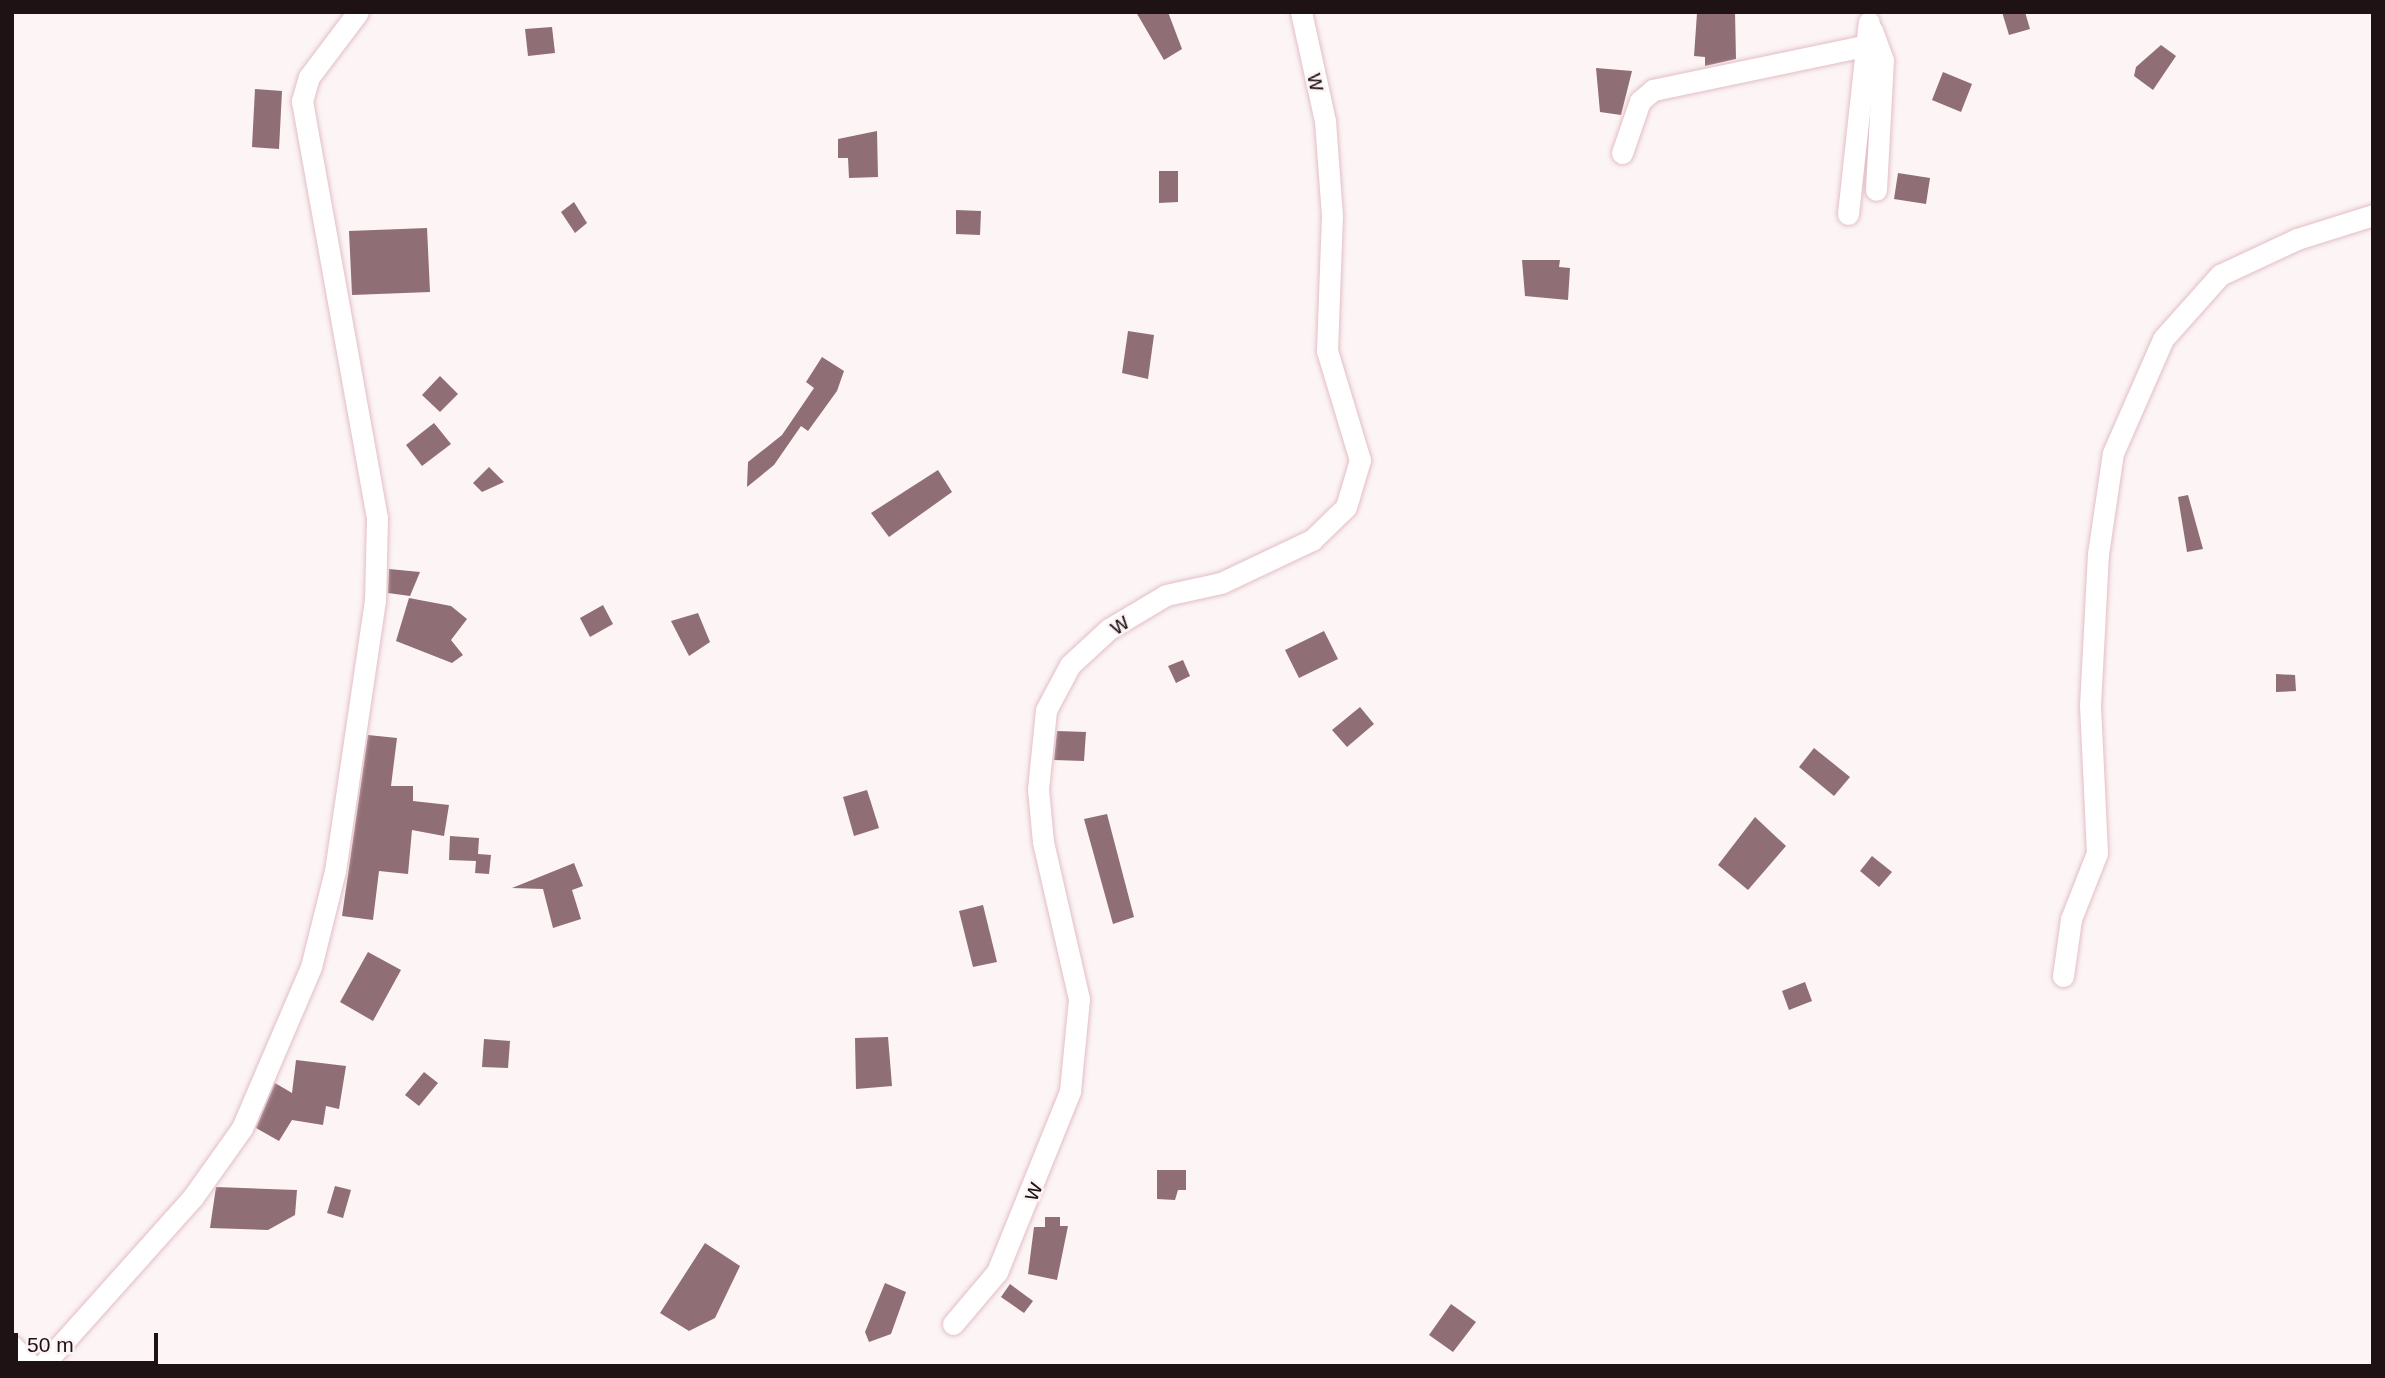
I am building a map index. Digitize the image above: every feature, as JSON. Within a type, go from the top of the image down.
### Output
[{"type":"street","points":[[42,1366],[185,1207],[242,1128],[311,967],[335,871],[375,601],[377,518],[302,101],[309,77],[358,12]]},
{"type":"street","name":"w","points":[[953,1324],[997,1272],[1070,1091],[1079,999],[1043,842],[1038,789],[1046,710],[1070,665],[1109,629],[1166,595],[1221,583],[1312,540],[1346,507],[1360,460],[1327,351],[1332,216],[1325,121],[1301,12]]},
{"type":"street","points":[[1848,214],[1868,45],[1866,17]]},
{"type":"street","points":[[1866,17],[1883,60],[1877,190]]},
{"type":"street","points":[[1622,153],[1640,101],[1653,90],[1868,45]]},
{"type":"street","points":[[2063,976],[2071,919],[2097,853],[2090,706],[2098,554],[2113,453],[2163,338],[2220,275],[2297,239],[2373,215]]},
{"type":"street","points":[[12,1346],[32,1366]]},
{"type":"building","points":[[1136,12],[1168,12],[1182,49],[1164,60]]},
{"type":"building","points":[[1735,12],[1736,59],[1705,66],[1705,57],[1694,56],[1697,13]]},
{"type":"building","points":[[2002,12],[2025,12],[2030,29],[2009,35]]},
{"type":"building","points":[[552,27],[555,53],[528,56],[525,29]]},
{"type":"building","points":[[2161,45],[2176,56],[2153,90],[2134,76],[2136,67]]},
{"type":"building","points":[[1596,68],[1632,71],[1621,115],[1600,112]]},
{"type":"building","points":[[1943,72],[1972,84],[1961,112],[1932,100]]},
{"type":"building","points":[[255,89],[282,91],[279,149],[252,147]]},
{"type":"building","points":[[877,131],[878,177],[849,178],[848,158],[838,158],[838,139]]},
{"type":"building","points":[[1159,171],[1178,171],[1178,202],[1159,203]]},
{"type":"building","points":[[1898,173],[1930,178],[1926,204],[1894,199]]},
{"type":"building","points":[[574,202],[587,223],[575,233],[561,212]]},
{"type":"building","points":[[956,210],[981,211],[980,235],[956,234]]},
{"type":"building","points":[[427,228],[430,292],[352,295],[349,231]]},
{"type":"building","points":[[1522,260],[1560,260],[1559,267],[1570,268],[1568,300],[1525,296]]},
{"type":"building","points":[[1128,331],[1154,335],[1148,379],[1122,373]]},
{"type":"building","points":[[822,357],[844,371],[837,391],[808,431],[801,426],[774,465],[747,487],[748,462],[782,435],[814,388],[806,382]]},
{"type":"building","points":[[440,376],[458,394],[440,412],[422,395]]},
{"type":"building","points":[[434,423],[451,444],[422,466],[406,445]]},
{"type":"building","points":[[489,467],[504,482],[482,492],[473,483]]},
{"type":"building","points":[[938,470],[952,492],[889,537],[871,513]]},
{"type":"building","points":[[2188,495],[2203,549],[2187,552],[2178,497]]},
{"type":"building","points":[[389,569],[420,572],[410,596],[388,593]]},
{"type":"building","points":[[409,598],[451,606],[467,619],[451,640],[463,655],[452,663],[396,641]]},
{"type":"building","points":[[603,605],[613,624],[590,637],[580,618]]},
{"type":"building","points":[[698,613],[710,642],[689,656],[671,621]]},
{"type":"building","points":[[1324,631],[1338,659],[1299,678],[1285,650]]},
{"type":"building","points":[[1183,660],[1190,676],[1176,683],[1168,666]]},
{"type":"building","points":[[2276,674],[2295,675],[2296,691],[2276,692]]},
{"type":"building","points":[[1360,707],[1374,724],[1347,747],[1332,730]]},
{"type":"building","points":[[1057,731],[1086,732],[1084,761],[1054,760]]},
{"type":"building","points":[[368,735],[397,738],[391,786],[413,786],[413,801],[449,805],[444,836],[412,830],[408,874],[379,871],[373,920],[342,916]]},
{"type":"building","points":[[1814,748],[1850,777],[1834,796],[1799,767]]},
{"type":"building","points":[[867,790],[879,828],[854,836],[843,797]]},
{"type":"building","points":[[1107,814],[1134,917],[1113,924],[1084,819]]},
{"type":"building","points":[[1755,817],[1786,846],[1748,890],[1718,865]]},
{"type":"building","points":[[450,836],[479,838],[478,854],[491,855],[489,874],[475,873],[476,861],[449,860]]},
{"type":"building","points":[[1872,856],[1892,872],[1879,887],[1860,871]]},
{"type":"building","points":[[574,863],[583,886],[572,890],[581,919],[553,928],[543,889],[512,888]]},
{"type":"building","points":[[983,905],[997,962],[973,967],[959,911]]},
{"type":"building","points":[[368,952],[401,970],[373,1021],[340,1002]]},
{"type":"building","points":[[1805,982],[1812,1001],[1789,1010],[1782,991]]},
{"type":"building","points":[[888,1037],[892,1086],[856,1089],[855,1038]]},
{"type":"building","points":[[484,1039],[510,1041],[508,1068],[482,1067]]},
{"type":"building","points":[[296,1060],[346,1066],[339,1109],[326,1106],[323,1125],[292,1120],[279,1141],[256,1128],[275,1083],[292,1093]]},
{"type":"building","points":[[424,1072],[438,1083],[419,1106],[405,1095]]},
{"type":"building","points":[[1157,1170],[1186,1170],[1186,1190],[1178,1190],[1175,1200],[1157,1199]]},
{"type":"building","points":[[335,1186],[351,1190],[343,1218],[327,1213]]},
{"type":"building","points":[[216,1187],[297,1190],[295,1215],[268,1230],[210,1228]]},
{"type":"building","points":[[1045,1217],[1060,1217],[1060,1226],[1068,1226],[1057,1280],[1028,1274],[1034,1227],[1045,1227]]},
{"type":"building","points":[[705,1243],[740,1266],[715,1318],[689,1331],[660,1313]]},
{"type":"building","points":[[885,1283],[906,1292],[891,1334],[869,1342],[865,1332]]},
{"type":"building","points":[[1010,1284],[1033,1301],[1024,1313],[1001,1297]]},
{"type":"building","points":[[1451,1304],[1476,1322],[1453,1352],[1429,1335]]}]
